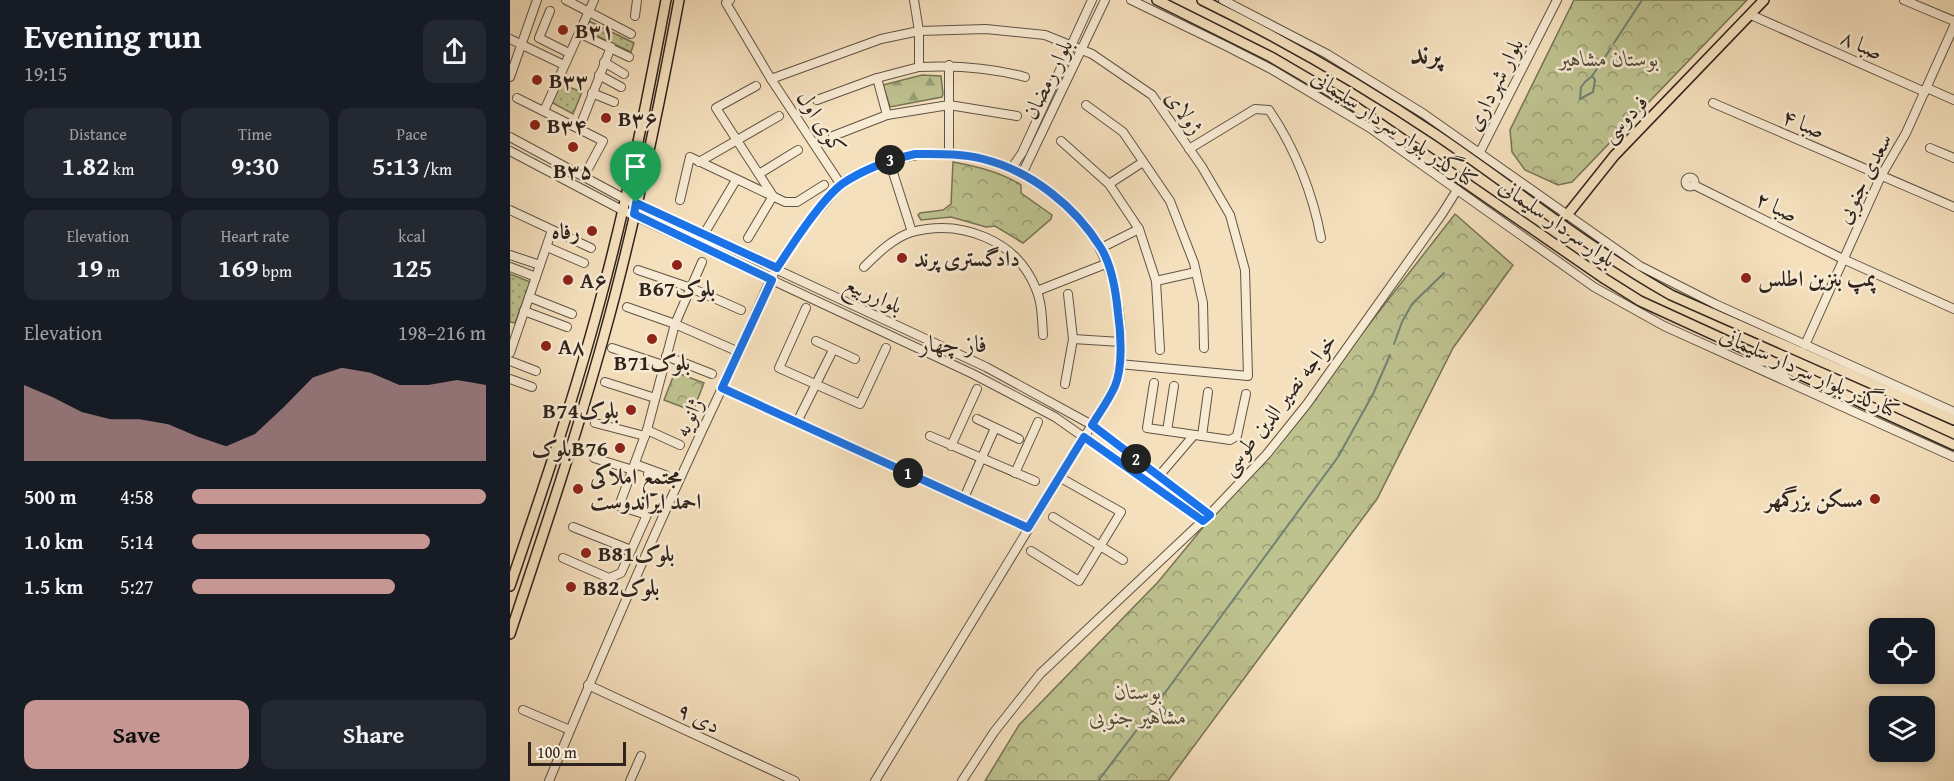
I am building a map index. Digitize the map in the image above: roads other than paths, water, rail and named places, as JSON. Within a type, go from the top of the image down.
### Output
[{"type":"main road","points":[[510,586],[555,454],[600,301],[644,123],[666,0]]},
{"type":"main road","points":[[510,634],[570,454],[604,333],[656,124],[679,0]]},
{"type":"main road","name":"بلوار سردار سلیمانی","points":[[1157,0],[1245,43],[1353,105],[1640,301],[1954,446]]},
{"type":"main road","name":"بلوار سردار سلیمانی","points":[[1202,0],[1270,34],[1359,85],[1506,183],[1631,272],[1671,295],[1954,420]]},
{"type":"main road","name":"فردوسی","points":[[1567,215],[1614,156],[1764,0]]},
{"type":"street","points":[[510,77],[537,0]]},
{"type":"street","points":[[566,0],[630,34]]},
{"type":"street","points":[[544,111],[594,0]]},
{"type":"street","points":[[636,16],[637,0]]},
{"type":"street","name":"کوی اول","points":[[730,0],[726,3],[771,80],[841,185]]},
{"type":"street","points":[[914,0],[919,31],[919,67]]},
{"type":"street","name":"بلوار رمضان","points":[[1015,173],[1070,45],[1092,0]]},
{"type":"street","name":"بلوار رمضان","points":[[1015,173],[1082,50],[1105,0]]},
{"type":"street","name":"کنارگذر بلوار سردار سلیمانی","points":[[1131,0],[1226,46],[1321,98],[1370,128],[1594,287],[1624,305],[1664,326],[1954,457]]},
{"type":"street","name":"کنارگذر بلوار سردار سلیمانی","points":[[1223,0],[1281,28],[1356,72],[1480,152],[1616,251],[1667,282],[1954,412]]},
{"type":"street","name":"بلوار شهرداری","points":[[1480,152],[1557,0]]},
{"type":"street","points":[[1904,0],[1954,21]]},
{"type":"street","points":[[550,11],[539,38],[569,53]]},
{"type":"street","name":"صبا ۸","points":[[1751,15],[1954,100]]},
{"type":"street","name":"سعدی جنوبی","points":[[1805,345],[1881,176],[1906,133],[1954,26]]},
{"type":"street","name":"ژولای","points":[[771,80],[881,39],[919,31],[986,29],[1045,34],[1092,54],[1152,95],[1230,215],[1245,270],[1248,376],[1119,364]]},
{"type":"street","points":[[579,33],[629,57]]},
{"type":"street","points":[[510,39],[564,65]]},
{"type":"street","points":[[579,129],[611,47]]},
{"type":"street","points":[[604,62],[624,74]]},
{"type":"street","points":[[949,65],[949,154]]},
{"type":"street","points":[[816,100],[877,78],[919,67],[949,65],[995,69],[1025,76]]},
{"type":"street","points":[[599,75],[621,87]]},
{"type":"street","points":[[877,78],[886,115]]},
{"type":"street","points":[[756,86],[716,108],[773,196]]},
{"type":"street","points":[[592,93],[614,102]]},
{"type":"street","points":[[517,98],[603,141],[589,167]]},
{"type":"street","points":[[1321,98],[1353,105],[1370,128]]},
{"type":"street","name":"صبا ۴","points":[[1713,103],[1954,207]]},
{"type":"street","points":[[833,136],[886,115],[949,105],[1017,116]]},
{"type":"street","points":[[1086,105],[1123,132],[1170,201],[1196,272],[1203,303],[1204,348]]},
{"type":"street","points":[[1189,149],[1255,109],[1269,110],[1293,153],[1306,183],[1321,238]]},
{"type":"street","points":[[699,162],[779,116]]},
{"type":"street","name":"بلوارربیع","points":[[510,137],[625,199],[978,363],[1092,425],[1210,515]]},
{"type":"street","points":[[1060,141],[1109,184],[1138,230],[1156,281],[1160,350]]},
{"type":"street","points":[[1930,148],[1954,158]]},
{"type":"street","points":[[759,174],[798,150]]},
{"type":"street","name":"بلوارربیع","points":[[510,151],[622,210],[973,374],[1055,417],[1203,521]]},
{"type":"street","name":"ژانویه","points":[[549,781],[588,685],[777,268],[815,214],[841,185],[889,160],[915,154],[949,154],[983,159],[1015,173],[1069,206],[1101,248],[1108,263],[1117,303],[1121,342],[1119,364],[1116,385],[875,781]]},
{"type":"street","points":[[680,200],[690,157],[785,202],[798,202],[824,185]]},
{"type":"street","points":[[889,160],[912,232]]},
{"type":"street","points":[[1109,184],[1143,162]]},
{"type":"street","points":[[704,234],[736,180]]},
{"type":"street","points":[[1506,183],[1531,188]]},
{"type":"street","name":"صبا ۲","points":[[1694,185],[1843,259],[1954,309]]},
{"type":"street","points":[[602,199],[607,196],[607,189]]},
{"type":"street","name":"خواجه نصیر الدین طوسی","points":[[962,781],[994,732],[1040,674],[1210,515],[1266,455],[1307,404],[1442,214],[1456,190]]},
{"type":"street","points":[[748,238],[773,196]]},
{"type":"street","points":[[510,210],[591,248]]},
{"type":"street","points":[[650,222],[649,215],[655,212]]},
{"type":"street","points":[[864,267],[881,249],[912,232],[952,228],[973,232],[993,240],[1012,252],[1024,267],[1037,291],[1041,310],[1042,335]]},
{"type":"street","points":[[510,353],[513,333],[524,311],[552,230]]},
{"type":"street","points":[[1101,248],[1138,230]]},
{"type":"street","points":[[546,247],[584,263]]},
{"type":"street","points":[[510,255],[540,265]]},
{"type":"street","points":[[563,558],[609,578],[621,573],[647,515],[619,506],[646,433],[675,324],[702,262]]},
{"type":"street","points":[[1037,291],[1108,263]]},
{"type":"street","points":[[510,267],[536,276]]},
{"type":"street","points":[[638,270],[691,288],[741,310]]},
{"type":"street","points":[[1156,281],[1196,272]]},
{"type":"street","points":[[1065,384],[1073,339],[1068,294]]},
{"type":"street","points":[[529,297],[572,314]]},
{"type":"street","points":[[627,307],[675,324],[739,352]]},
{"type":"street","points":[[806,308],[779,368],[860,404],[886,348]]},
{"type":"street","points":[[524,311],[567,327]]},
{"type":"street","points":[[1073,339],[1121,342]]},
{"type":"street","points":[[816,340],[855,359]]},
{"type":"street","points":[[612,348],[663,365]]},
{"type":"street","points":[[797,422],[833,350]]},
{"type":"street","points":[[666,356],[712,374]]},
{"type":"street","points":[[510,361],[536,371]]},
{"type":"street","points":[[1743,361],[1771,362],[1792,383]]},
{"type":"street","points":[[973,374],[978,363]]},
{"type":"street","points":[[510,379],[532,387]]},
{"type":"street","points":[[605,382],[655,398]]},
{"type":"street","points":[[1154,383],[1147,428],[1230,440],[1237,436],[1246,394]]},
{"type":"street","points":[[1167,431],[1174,386]]},
{"type":"street","points":[[722,388],[1028,528]]},
{"type":"street","points":[[951,446],[977,389]]},
{"type":"street","points":[[1159,476],[1198,435],[1208,392]]},
{"type":"street","points":[[977,419],[1019,439]]},
{"type":"street","points":[[1015,473],[1038,422]]},
{"type":"street","points":[[595,423],[646,433],[680,445]]},
{"type":"street","points":[[964,498],[995,428]]},
{"type":"street","points":[[930,436],[1035,482]]},
{"type":"street","points":[[594,458],[666,475],[664,480],[648,474]]},
{"type":"street","points":[[1031,551],[1079,581],[1121,512],[1059,477]]},
{"type":"street","points":[[1053,517],[1123,560]]},
{"type":"street","points":[[573,527],[631,550]]},
{"type":"street","name":"۹ دی","points":[[588,685],[795,781]]},
{"type":"street","points":[[1153,706],[1161,711]]},
{"type":"street","points":[[523,710],[570,730]]},
{"type":"street","points":[[630,781],[641,756]]},
{"type":"waterway","points":[[1614,43],[1642,0]]},
{"type":"waterway","points":[[1580,99],[1581,87],[1592,76],[1611,48]]},
{"type":"waterway","points":[[1580,99],[1593,92],[1595,80],[1593,77]]},
{"type":"waterway","points":[[1394,344],[1412,304],[1444,273]]},
{"type":"waterway","points":[[1156,705],[1338,457],[1373,394],[1390,355]]},
{"type":"waterway","points":[[1098,781],[1152,710]]},
{"type":"place","name":"B۳۱","points":[[563,30]]},
{"type":"place","name":"B۳۳","points":[[537,80]]},
{"type":"place","name":"B۳۶","points":[[606,118]]},
{"type":"place","name":"B۳۴","points":[[535,125]]},
{"type":"place","name":"B۳۵","points":[[573,147]]},
{"type":"place","name":"رفاه","points":[[592,231]]},
{"type":"place","name":"دادگستری پرند","points":[[902,258]]},
{"type":"place","name":"B67بلوک","points":[[677,265]]},
{"type":"place","name":"پمپ بنزین اطلس","points":[[1746,278]]},
{"type":"place","name":"A۶","points":[[568,280]]},
{"type":"place","name":"B71بلوک","points":[[652,339]]},
{"type":"place","name":"A۸","points":[[546,346]]},
{"type":"place","name":"B74بلوک","points":[[631,410]]},
{"type":"place","name":"بلوکB76","points":[[620,448]]},
{"type":"place","name":"مجتمع املاکی احمد ایراندوست","points":[[578,489]]},
{"type":"place","name":"مسکن بزرگمهر","points":[[1875,499]]},
{"type":"place","name":"B81بلوک","points":[[586,553]]},
{"type":"place","name":"B82بلوک","points":[[571,587]]},
{"type":"district","name":"پرند","points":[[1426,53]]},
{"type":"district","name":"فاز چهار","points":[[953,344]]},
{"type":"park label","name":"بوستان مشاهیر","points":[[1609,58]]},
{"type":"park label","name":"بوستان مشاهیر جنوبی","points":[[1138,704]]}]
